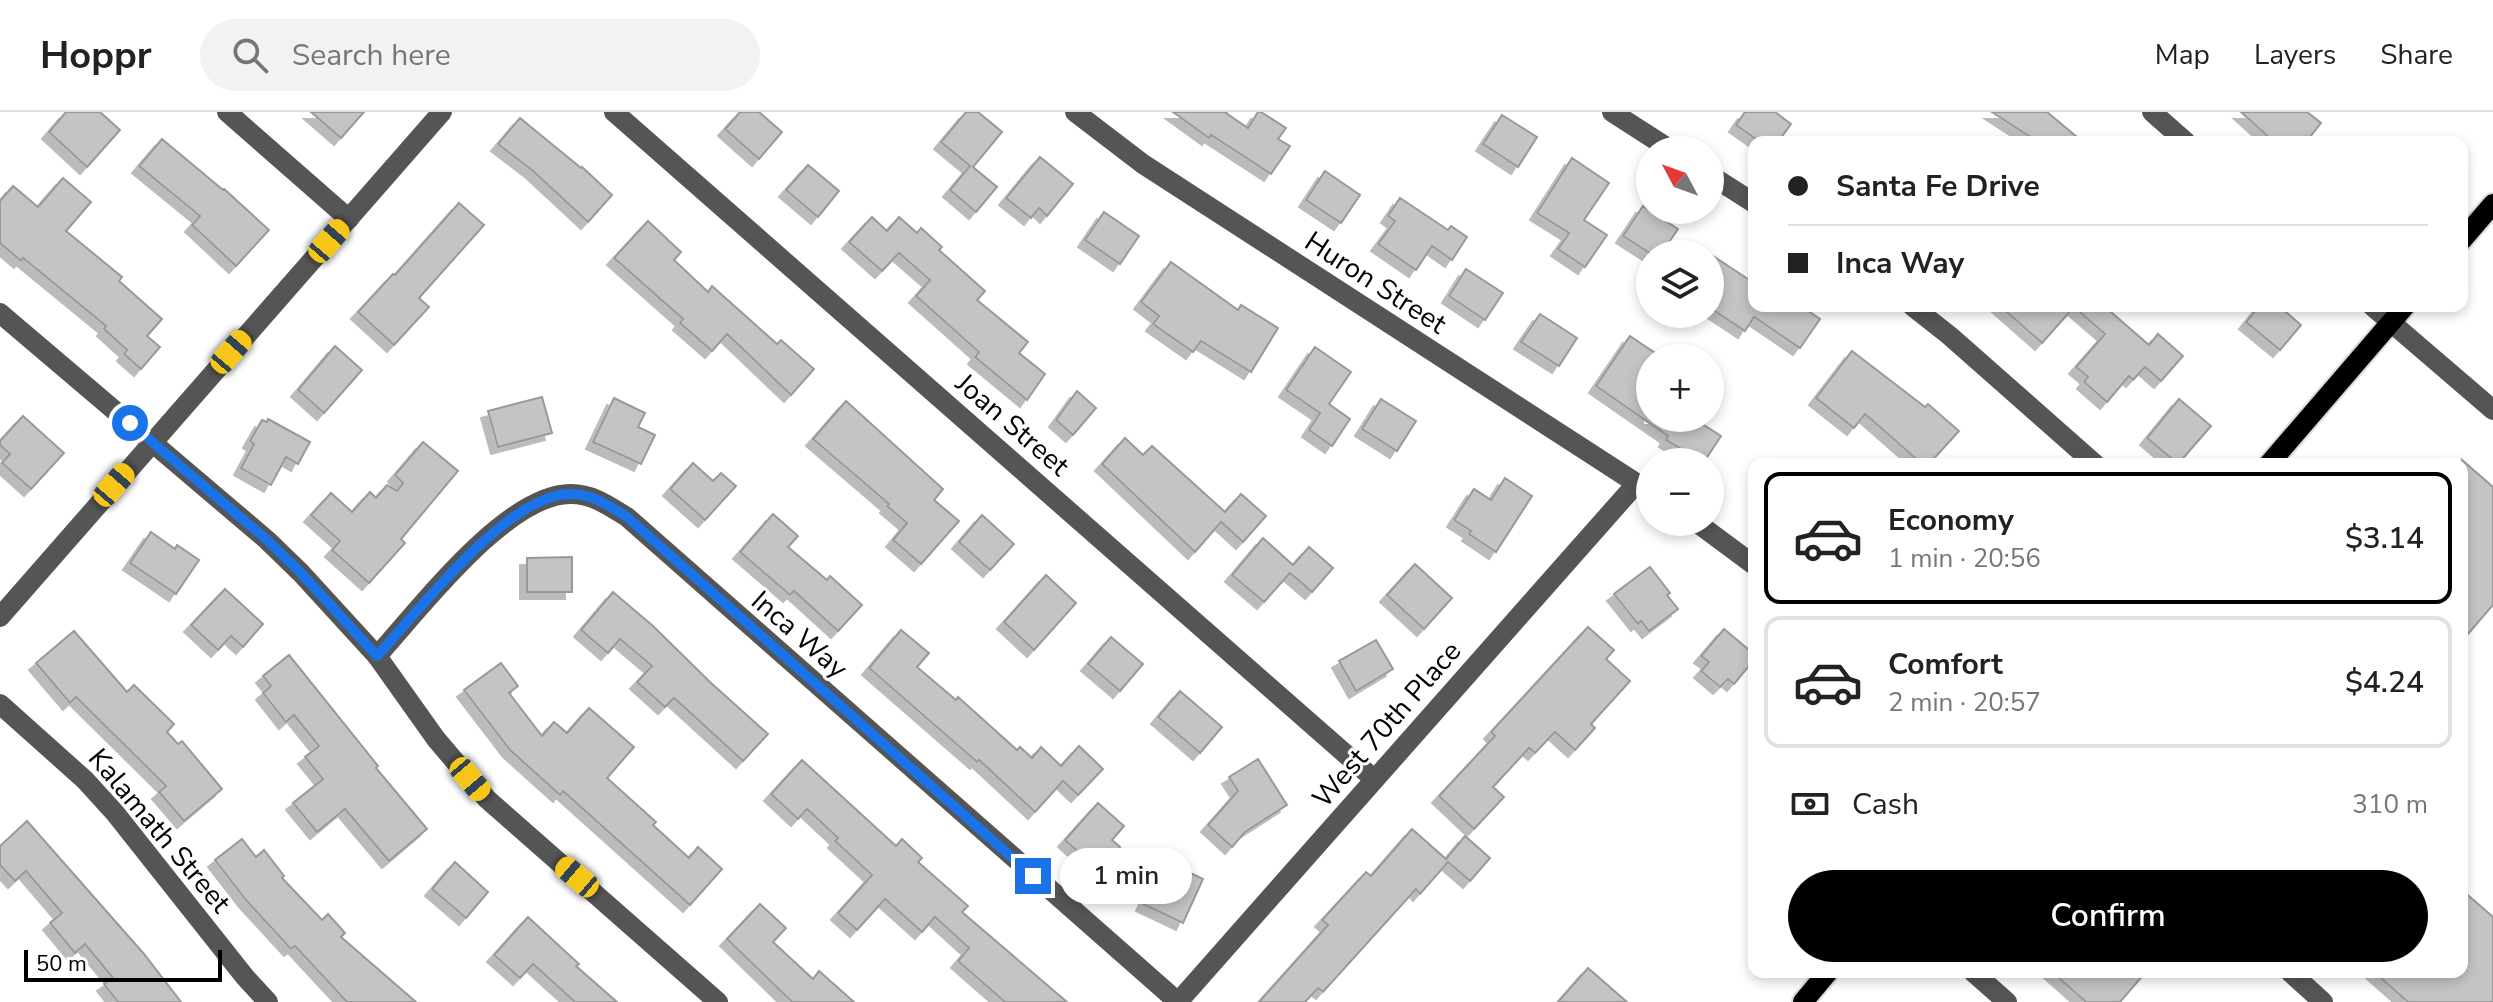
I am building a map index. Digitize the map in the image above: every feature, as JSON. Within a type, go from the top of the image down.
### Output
[{"type":"main road","points":[[2468,233],[2493,204]]},
{"type":"main road","points":[[2280,458],[2400,312]]},
{"type":"main road","points":[[1803,1002],[1823,978]]},
{"type":"street","points":[[227,112],[349,219]]},
{"type":"street","points":[[0,617],[442,112]]},
{"type":"street","name":"Joan Street","points":[[614,112],[1374,779]]},
{"type":"street","name":"Huron Street","points":[[1075,112],[1143,164],[1636,483]]},
{"type":"street","points":[[1612,112],[1649,136]]},
{"type":"street","points":[[2152,112],[2179,136]]},
{"type":"street","points":[[1724,184],[1748,199]]},
{"type":"street","points":[[1920,312],[2088,458]]},
{"type":"street","points":[[2379,312],[2493,410]]},
{"type":"street","points":[[0,313],[267,540],[377,656],[436,739],[487,799],[718,1002]]},
{"type":"street","name":"Inca Way","points":[[377,656],[465,559],[527,506],[548,496],[572,494],[602,501],[627,517],[1178,1002]]},
{"type":"street","name":"West 70th Place","points":[[1178,1002],[1374,779],[1636,496]]},
{"type":"street","points":[[1715,536],[1748,561]]},
{"type":"street","name":"Kalamath Street","points":[[0,704],[85,780],[115,813],[268,1002]]},
{"type":"street","points":[[1980,978],[2007,1002]]},
{"type":"street","points":[[2297,978],[2323,1002]]},
{"type":"building","points":[[66,112],[100,112],[120,130],[87,167],[49,132]]},
{"type":"building","points":[[311,112],[364,112],[341,138]]},
{"type":"building","points":[[740,112],[759,112],[782,132],[759,159],[725,129]]},
{"type":"building","points":[[966,112],[978,112],[1002,132],[973,167],[997,187],[976,212],[950,190],[970,166],[941,142]]},
{"type":"building","points":[[1173,112],[1227,112],[1248,128],[1261,112],[1286,128],[1278,139],[1290,146],[1271,174],[1211,135],[1209,138]]},
{"type":"building","points":[[1745,112],[1775,112],[1791,124],[1782,136],[1752,136],[1736,125]]},
{"type":"building","points":[[1992,112],[2047,112],[2076,136],[2029,136]]},
{"type":"building","points":[[2241,112],[2307,112],[2321,123],[2311,136],[2267,136]]},
{"type":"building","points":[[1502,115],[1537,137],[1518,167],[1483,144]]},
{"type":"building","points":[[520,118],[612,195],[588,222],[533,171],[498,144]]},
{"type":"building","points":[[162,139],[269,230],[236,266],[192,225],[200,216],[139,166]]},
{"type":"building","points":[[1040,157],[1073,184],[1047,216],[1039,208],[1031,218],[1006,198]]},
{"type":"building","points":[[1572,158],[1609,183],[1584,220],[1607,235],[1585,267],[1558,249],[1569,233],[1537,213]]},
{"type":"building","points":[[808,165],[839,191],[818,217],[786,190]]},
{"type":"building","points":[[1325,171],[1360,195],[1341,223],[1306,200]]},
{"type":"building","points":[[63,178],[91,202],[66,231],[122,277],[119,281],[162,319],[147,336],[160,347],[141,369],[124,354],[127,350],[104,329],[106,326],[0,243],[0,201],[13,186],[38,207]]},
{"type":"building","points":[[1400,198],[1448,230],[1451,226],[1467,237],[1452,260],[1432,246],[1416,270],[1378,244],[1395,221],[1388,216]]},
{"type":"building","points":[[459,203],[484,225],[419,298],[429,307],[394,345],[358,312]]},
{"type":"building","points":[[1104,212],[1139,236],[1120,264],[1085,240]]},
{"type":"building","points":[[1636,216],[1636,224],[1670,224],[1678,229],[1671,240],[1636,240],[1636,244],[1623,236]]},
{"type":"building","points":[[872,217],[887,231],[899,217],[917,233],[921,228],[942,247],[939,250],[985,291],[977,300],[1028,342],[1019,353],[1045,374],[1027,400],[975,357],[979,352],[916,296],[930,280],[899,253],[882,271],[849,242]]},
{"type":"building","points":[[648,221],[681,252],[674,260],[708,292],[712,286],[777,344],[781,340],[814,369],[791,395],[727,334],[712,351],[680,323],[683,319],[614,258]]},
{"type":"building","points":[[1171,262],[1238,310],[1241,305],[1278,328],[1251,372],[1201,341],[1193,352],[1153,324],[1159,316],[1141,302]]},
{"type":"building","points":[[1724,263],[1748,279],[1748,312],[1810,312],[1820,319],[1800,348],[1754,317],[1745,331],[1724,317]]},
{"type":"building","points":[[1466,269],[1503,293],[1485,320],[1449,296]]},
{"type":"building","points":[[2007,312],[2070,312],[2042,343]]},
{"type":"building","points":[[2080,312],[2111,312],[2149,345],[2158,334],[2183,356],[2161,381],[2145,367],[2133,380],[2129,376],[2107,402],[2084,382],[2088,377],[2076,367],[2105,334]]},
{"type":"building","points":[[2254,312],[2286,312],[2301,325],[2280,350],[2246,322]]},
{"type":"building","points":[[1540,314],[1577,338],[1559,366],[1521,342]]},
{"type":"building","points":[[1630,336],[1642,344],[1636,344],[1636,414],[1596,386]]},
{"type":"building","points":[[335,346],[362,370],[324,413],[298,390]]},
{"type":"building","points":[[1315,347],[1351,372],[1329,404],[1350,419],[1332,446],[1309,430],[1320,413],[1286,390]]},
{"type":"building","points":[[1852,351],[1925,407],[1928,404],[1959,431],[1934,458],[1915,458],[1865,414],[1854,428],[1816,398]]},
{"type":"building","points":[[1077,391],[1096,408],[1073,435],[1056,420]]},
{"type":"building","points":[[542,397],[552,433],[498,447],[488,411]]},
{"type":"building","points":[[614,398],[645,413],[638,427],[655,435],[641,464],[593,442]]},
{"type":"building","points":[[1381,399],[1416,421],[1397,451],[1362,429]]},
{"type":"building","points":[[2179,399],[2211,426],[2183,458],[2171,458],[2147,438]]},
{"type":"building","points":[[846,401],[943,489],[934,500],[959,521],[921,564],[893,540],[907,523],[813,439]]},
{"type":"building","points":[[23,416],[64,453],[31,489],[2,463],[10,454],[0,445],[0,441]]},
{"type":"building","points":[[268,419],[310,442],[298,464],[286,457],[271,485],[241,468],[254,444],[250,441],[262,420],[267,422]]},
{"type":"building","points":[[1662,432],[1715,432],[1721,436],[1713,448],[1680,448],[1666,440],[1668,436]]},
{"type":"building","points":[[1125,438],[1143,455],[1152,446],[1225,512],[1241,494],[1266,516],[1243,542],[1221,522],[1195,552],[1102,464]]},
{"type":"building","points":[[423,442],[458,471],[401,539],[405,543],[369,583],[332,550],[340,541],[311,515],[331,493],[352,512],[370,492],[376,498],[387,485],[397,491],[403,483],[395,475]]},
{"type":"building","points":[[693,463],[713,481],[721,473],[736,486],[705,520],[670,489]]},
{"type":"building","points":[[2468,465],[2493,487],[2493,605],[2468,634]]},
{"type":"building","points":[[1505,478],[1532,496],[1496,552],[1454,520],[1474,489],[1491,500]]},
{"type":"building","points":[[773,514],[798,536],[788,547],[827,580],[830,576],[862,605],[838,631],[794,591],[790,595],[740,552]]},
{"type":"building","points":[[982,515],[1014,544],[990,570],[959,542]]},
{"type":"building","points":[[151,532],[175,549],[177,545],[199,560],[176,594],[130,563]]},
{"type":"building","points":[[1263,538],[1293,565],[1309,547],[1333,568],[1312,592],[1290,573],[1264,602],[1232,575]]},
{"type":"building","points":[[572,557],[572,592],[527,592],[527,558]]},
{"type":"building","points":[[1415,564],[1452,598],[1424,629],[1387,595]]},
{"type":"building","points":[[1650,567],[1678,609],[1649,631],[1641,621],[1638,624],[1614,594]]},
{"type":"building","points":[[1046,575],[1076,603],[1034,650],[1004,622]]},
{"type":"building","points":[[225,589],[263,624],[243,647],[231,636],[218,650],[191,625]]},
{"type":"building","points":[[613,592],[768,734],[743,761],[674,698],[665,707],[637,682],[652,666],[620,639],[608,653],[581,630]]},
{"type":"building","points":[[1588,627],[1614,650],[1606,659],[1630,681],[1591,724],[1595,728],[1575,750],[1555,732],[1535,753],[1529,748],[1493,787],[1504,797],[1474,829],[1439,796],[1495,736],[1491,732]]},
{"type":"building","points":[[1724,629],[1748,649],[1748,667],[1734,684],[1728,679],[1720,687],[1701,671],[1709,662],[1701,656]]},
{"type":"building","points":[[901,630],[929,653],[917,667],[956,700],[958,697],[1017,750],[1020,747],[1032,758],[1041,747],[1061,766],[1079,746],[1103,769],[1078,795],[1063,781],[1035,812],[979,760],[977,762],[869,668]]},
{"type":"building","points":[[74,631],[127,692],[134,685],[174,724],[167,732],[178,744],[182,741],[222,789],[184,821],[159,792],[166,786],[76,697],[70,703],[36,663]]},
{"type":"building","points":[[1111,637],[1143,664],[1120,691],[1088,664]]},
{"type":"building","points":[[1376,640],[1393,669],[1356,691],[1339,661]]},
{"type":"building","points":[[289,655],[427,829],[389,861],[345,809],[317,832],[293,803],[323,779],[305,757],[319,746],[294,715],[286,722],[263,693],[271,686],[263,676]]},
{"type":"building","points":[[501,663],[518,686],[509,693],[542,736],[554,722],[567,733],[589,708],[634,747],[607,778],[656,822],[653,825],[689,858],[698,847],[722,869],[690,905],[563,791],[560,795],[510,750],[464,690]]},
{"type":"building","points":[[1180,691],[1222,727],[1200,753],[1158,717]]},
{"type":"building","points":[[1258,759],[1287,805],[1245,832],[1232,847],[1208,825],[1238,791],[1229,777]]},
{"type":"building","points":[[802,760],[896,846],[902,839],[922,858],[918,862],[968,906],[962,912],[1067,1002],[1005,1002],[958,961],[969,948],[935,917],[922,932],[885,899],[857,930],[838,913],[872,875],[835,841],[838,838],[807,809],[798,819],[771,794]]},
{"type":"building","points":[[1098,803],[1124,826],[1112,840],[1120,847],[1118,851],[1122,856],[1104,875],[1065,840]]},
{"type":"building","points":[[27,821],[144,954],[181,1002],[118,1002],[104,984],[113,978],[85,944],[75,953],[50,923],[62,913],[26,871],[15,881],[0,865],[0,846]]},
{"type":"building","points":[[1412,829],[1446,859],[1465,836],[1490,858],[1470,881],[1448,862],[1420,894],[1416,889],[1323,992],[1318,988],[1305,1002],[1259,1002],[1328,925],[1322,920],[1366,872],[1371,876]]},
{"type":"building","points":[[242,839],[256,857],[264,850],[284,876],[282,878],[322,920],[328,914],[345,933],[341,937],[416,1002],[347,1002],[295,946],[291,949],[246,900],[215,860]]},
{"type":"building","points":[[1163,860],[1203,879],[1183,923],[1143,904]]},
{"type":"building","points":[[455,862],[488,892],[466,918],[432,889]]},
{"type":"building","points":[[2468,895],[2493,917],[2493,1002],[2408,1002],[2381,978],[2468,978]]},
{"type":"building","points":[[760,904],[786,928],[773,942],[813,979],[819,971],[854,1002],[792,1002],[727,939]]},
{"type":"building","points":[[528,917],[617,1002],[575,1002],[533,964],[520,978],[494,955]]},
{"type":"building","points":[[1588,968],[1627,1002],[1558,1002]]},
{"type":"building","points":[[2059,978],[2141,978],[2120,1002],[2086,1002]]},
{"type":"route","points":[[130,423],[267,540],[377,656],[465,559],[527,506],[548,496],[572,494],[602,501],[627,517],[1033,876]]}]
